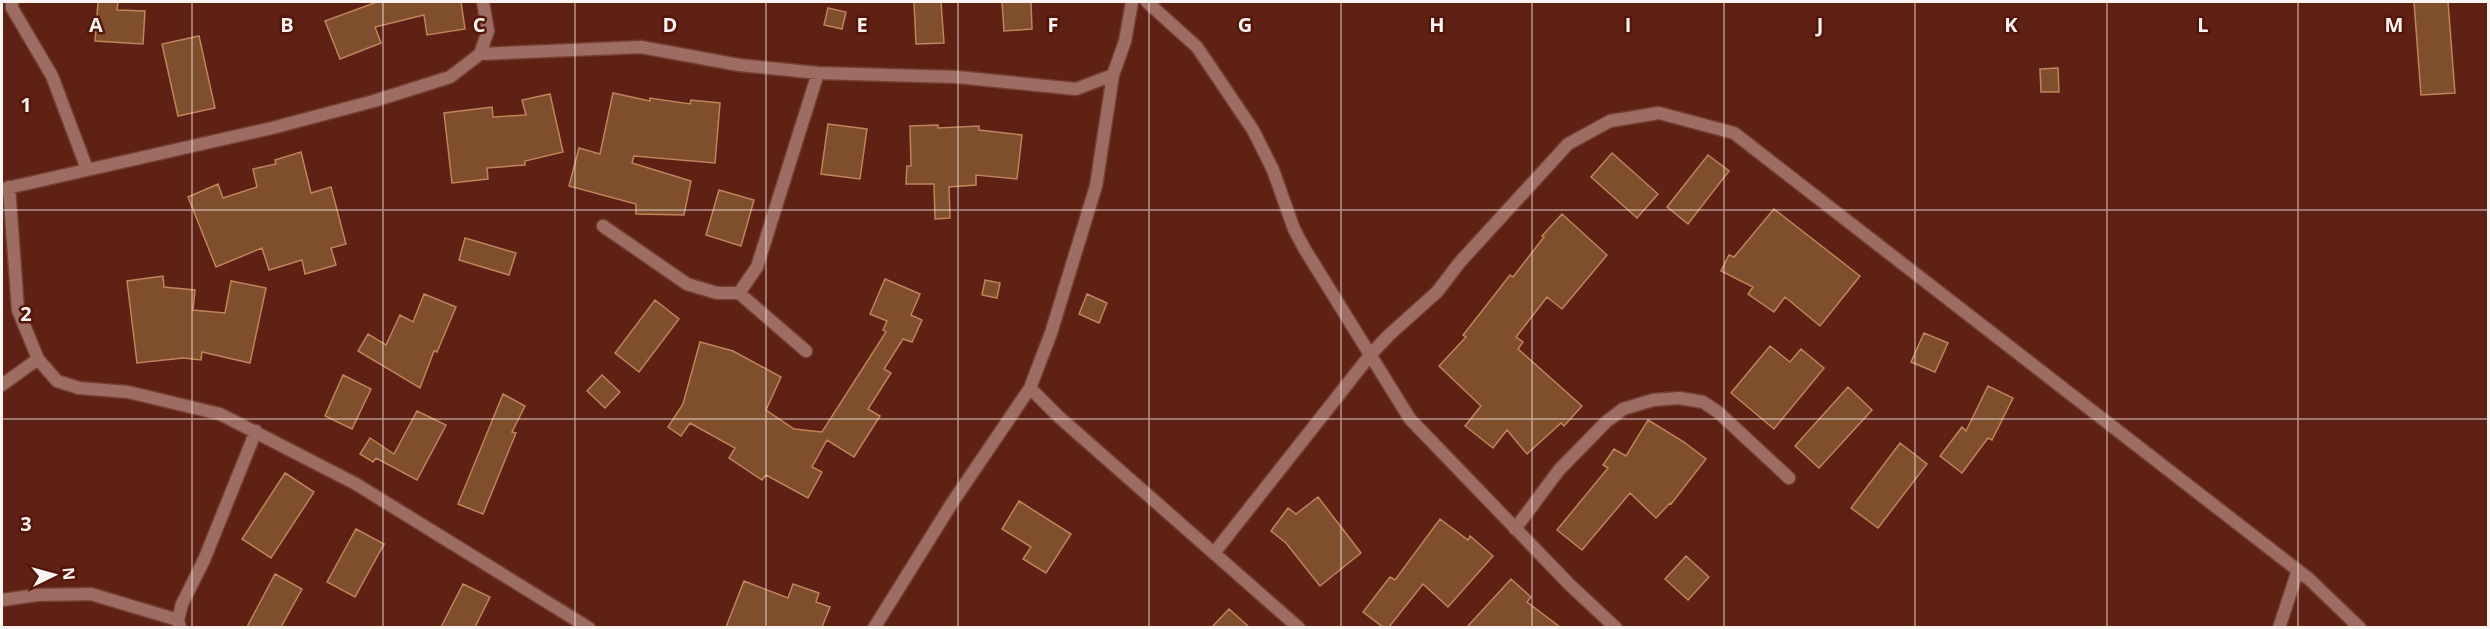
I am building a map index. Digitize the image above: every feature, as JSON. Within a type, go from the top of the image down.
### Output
[{"type":"street","points":[[12,2],[12,8],[52,76],[87,169]]},
{"type":"street","points":[[483,2],[488,31],[480,54],[450,77],[374,101],[272,128],[5,188],[18,310],[38,359],[57,381],[79,388],[128,392],[220,414],[356,484],[589,627]]},
{"type":"street","points":[[874,627],[952,503],[1030,388],[1051,333],[1096,186],[1113,75],[1125,41],[1132,2]]},
{"type":"street","points":[[1147,2],[1197,47],[1253,130],[1273,170],[1299,238],[1410,419],[1570,585],[1616,627]]},
{"type":"street","points":[[480,54],[641,47],[740,65],[818,73],[957,77],[1076,88],[1113,75]]},
{"type":"street","points":[[739,292],[757,267],[818,73]]},
{"type":"street","points":[[1214,553],[1371,354],[1389,334],[1437,292],[1460,262],[1568,144],[1610,121],[1659,113],[1734,133],[2298,570],[2360,627]]},
{"type":"street","points":[[603,226],[687,284],[717,293],[739,292],[806,351]]},
{"type":"street","points":[[2,385],[38,359]]},
{"type":"street","points":[[1030,388],[1059,417],[1299,627]]},
{"type":"street","points":[[1515,529],[1559,470],[1606,422],[1623,409],[1653,400],[1679,398],[1703,402],[1718,412],[1789,478]]},
{"type":"street","points":[[2,600],[37,595],[91,594],[179,624],[182,604],[204,560],[256,431]]},
{"type":"street","points":[[2279,627],[2298,570]]},
{"type":"building","points":[[98,2],[118,2],[117,10],[145,11],[143,44],[95,41]]},
{"type":"building","points":[[377,2],[461,2],[465,29],[427,35],[424,15],[375,27],[381,43],[340,59],[325,21]]},
{"type":"building","points":[[914,2],[941,2],[944,43],[916,44]]},
{"type":"building","points":[[1002,2],[1031,2],[1032,29],[1004,31]]},
{"type":"building","points":[[2414,2],[2448,2],[2455,93],[2421,95]]},
{"type":"building","points":[[828,8],[846,12],[842,29],[824,25]]},
{"type":"building","points":[[199,36],[215,108],[178,116],[162,44]]},
{"type":"building","points":[[2058,68],[2059,92],[2041,92],[2040,69]]},
{"type":"building","points":[[613,93],[650,101],[650,98],[690,104],[691,100],[720,103],[715,163],[634,156],[632,163],[691,181],[684,215],[636,214],[636,204],[569,186],[579,148],[600,154]]},
{"type":"building","points":[[550,94],[563,152],[525,161],[525,165],[487,168],[488,179],[452,183],[444,113],[492,107],[493,117],[526,115],[522,100]]},
{"type":"building","points":[[828,124],[867,129],[860,179],[821,174]]},
{"type":"building","points":[[938,125],[938,128],[979,126],[979,130],[1022,135],[1017,179],[976,175],[976,185],[949,187],[950,218],[935,219],[934,184],[906,184],[907,166],[911,166],[910,126]]},
{"type":"building","points":[[301,152],[311,193],[331,187],[346,244],[331,248],[336,265],[305,274],[302,260],[269,270],[262,248],[216,267],[188,197],[218,184],[223,198],[257,187],[253,169],[276,164],[275,160]]},
{"type":"building","points":[[1612,153],[1658,194],[1637,218],[1591,177]]},
{"type":"building","points":[[1708,155],[1729,171],[1688,224],[1667,207]]},
{"type":"building","points":[[719,190],[754,200],[741,246],[706,235]]},
{"type":"building","points":[[1774,209],[1860,276],[1820,326],[1785,297],[1774,312],[1748,294],[1753,287],[1721,271],[1729,255],[1734,257]]},
{"type":"building","points":[[1562,214],[1607,255],[1562,309],[1547,297],[1516,337],[1523,342],[1518,349],[1582,406],[1564,426],[1561,423],[1527,454],[1507,430],[1493,448],[1465,426],[1481,406],[1439,366],[1466,337],[1463,335],[1510,275],[1513,277],[1544,237],[1542,236]]},
{"type":"building","points":[[465,238],[516,253],[509,275],[459,260]]},
{"type":"building","points":[[163,276],[164,287],[195,290],[193,310],[225,313],[231,281],[266,288],[250,363],[202,352],[201,360],[183,358],[137,363],[127,281]]},
{"type":"building","points":[[885,279],[920,294],[911,315],[922,320],[912,342],[903,339],[884,369],[891,373],[868,409],[880,416],[854,457],[827,440],[812,467],[822,472],[808,498],[766,475],[762,480],[729,458],[735,448],[690,423],[681,436],[668,427],[683,404],[700,342],[733,351],[781,377],[766,410],[794,429],[822,432],[886,332],[883,330],[887,321],[870,314]]},
{"type":"building","points":[[985,280],[1000,283],[997,298],[982,295]]},
{"type":"building","points":[[424,294],[456,307],[437,352],[434,351],[420,388],[358,351],[368,334],[386,345],[400,315],[413,322]]},
{"type":"building","points":[[1087,294],[1107,303],[1099,323],[1079,314]]},
{"type":"building","points":[[655,300],[679,319],[639,372],[615,353]]},
{"type":"building","points":[[1924,333],[1948,343],[1935,372],[1911,362]]},
{"type":"building","points":[[1770,346],[1790,362],[1801,349],[1824,368],[1774,429],[1731,393]]},
{"type":"building","points":[[343,375],[371,389],[352,429],[325,416]]},
{"type":"building","points":[[602,375],[620,392],[605,408],[587,391]]},
{"type":"building","points":[[1988,386],[2013,398],[1992,440],[1988,438],[1962,473],[1940,456],[1962,427],[1966,431]]},
{"type":"building","points":[[1848,387],[1872,410],[1819,468],[1795,446]]},
{"type":"building","points":[[503,394],[525,406],[512,432],[516,433],[483,514],[458,504]]},
{"type":"building","points":[[417,411],[446,425],[417,480],[376,458],[373,462],[360,454],[370,438],[394,454]]},
{"type":"building","points":[[1648,420],[1684,442],[1706,459],[1671,504],[1656,518],[1630,493],[1582,550],[1557,530],[1608,468],[1603,465],[1614,449],[1626,456]]},
{"type":"building","points":[[1900,443],[1927,464],[1878,528],[1851,508]]},
{"type":"building","points":[[285,473],[314,492],[271,558],[242,539]]},
{"type":"building","points":[[1318,497],[1361,553],[1320,586],[1286,543],[1271,531],[1288,508],[1296,514]]},
{"type":"building","points":[[1019,501],[1071,534],[1046,573],[1023,559],[1031,547],[1002,529]]},
{"type":"building","points":[[1440,519],[1468,540],[1470,536],[1493,556],[1448,607],[1423,584],[1389,627],[1383,627],[1363,612],[1390,577],[1395,580]]},
{"type":"building","points":[[356,529],[384,544],[355,597],[327,582]]},
{"type":"building","points":[[1686,556],[1709,577],[1688,600],[1665,579]]},
{"type":"building","points":[[275,574],[302,589],[281,627],[247,627]]},
{"type":"building","points":[[1511,579],[1531,597],[1527,602],[1560,627],[1467,627]]},
{"type":"building","points":[[744,581],[788,598],[793,584],[819,593],[816,602],[830,607],[822,627],[726,627]]},
{"type":"building","points":[[463,584],[490,597],[475,627],[441,627]]},
{"type":"building","points":[[1229,609],[1249,627],[1212,627]]}]
